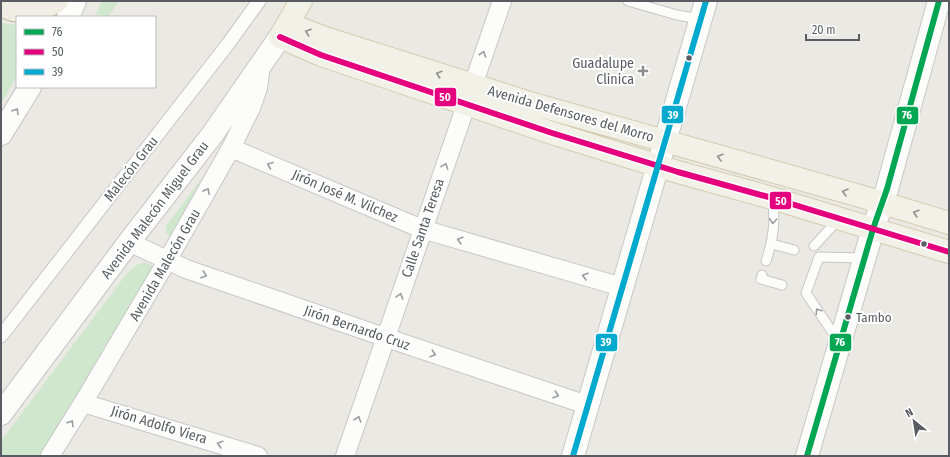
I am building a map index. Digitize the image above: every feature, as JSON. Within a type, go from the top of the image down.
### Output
[{"type":"highway","points":[[1,4],[5,7],[24,12],[47,7],[57,1]]},
{"type":"main road","name":"Avenida Malecón Miguel Grau","points":[[284,31],[300,1]]},
{"type":"main road","name":"Avenida Defensores del Morro","points":[[284,31],[321,55],[469,94],[530,103],[949,223]]},
{"type":"main road","name":"Avenida Defensores del Morro","points":[[469,94],[552,133],[949,252]]},
{"type":"street","points":[[68,16],[75,1]]},
{"type":"street","name":"Malecón Grau","points":[[1,336],[228,44],[259,1]]},
{"type":"street","name":"Calle Santa Teresa","points":[[345,456],[422,228],[456,137],[469,94],[502,1]]},
{"type":"street","points":[[807,456],[873,229],[882,203],[939,1]]},
{"type":"street","points":[[573,456],[703,10]]},
{"type":"street","name":"Avenida Malecón Miguel Grau","points":[[1,414],[129,242],[212,135],[284,31]]},
{"type":"street","name":"Avenida Malecón Grau","points":[[50,456],[168,261],[231,148],[251,108],[258,88],[261,65]]},
{"type":"street","points":[[1,134],[29,88]]},
{"type":"street","name":"Jirón José M. Vilchez","points":[[231,148],[422,228],[622,287]]},
{"type":"street","name":"Jirón Bernardo Cruz","points":[[129,242],[186,269],[386,338],[588,405]]},
{"type":"street","name":"Jirón Adolfo Viera","points":[[83,403],[258,456]]},
{"type":"lane","points":[[628,1],[677,15],[703,10]]},
{"type":"lane","points":[[766,261],[772,244],[774,209],[772,198]]},
{"type":"lane","points":[[814,246],[839,219]]},
{"type":"lane","points":[[772,244],[794,250]]},
{"type":"lane","points":[[840,343],[804,292],[816,257],[865,258]]},
{"type":"lane","points":[[762,275],[761,278],[782,286]]},
{"type":"green space","points":[[102,1],[119,1],[109,16],[96,14]]},
{"type":"green space","points":[[1,23],[16,25],[16,79],[1,103]]},
{"type":"green space","points":[[227,145],[174,235],[170,236],[166,233],[166,226]]},
{"type":"green space","points":[[144,262],[151,265],[155,271],[43,456],[1,456],[1,441],[125,276],[135,266]]},
{"type":"transit line","name":"39","points":[[573,456],[706,1]]},
{"type":"transit line","name":"76","points":[[807,456],[873,229],[887,189],[939,1]]},
{"type":"transit line","name":"50","points":[[280,37],[321,55],[552,133],[949,252]]},
{"type":"place","name":"Guadalupe Clinica","points":[[643,71]]},
{"type":"place","name":"Tambo","points":[[848,317]]}]
